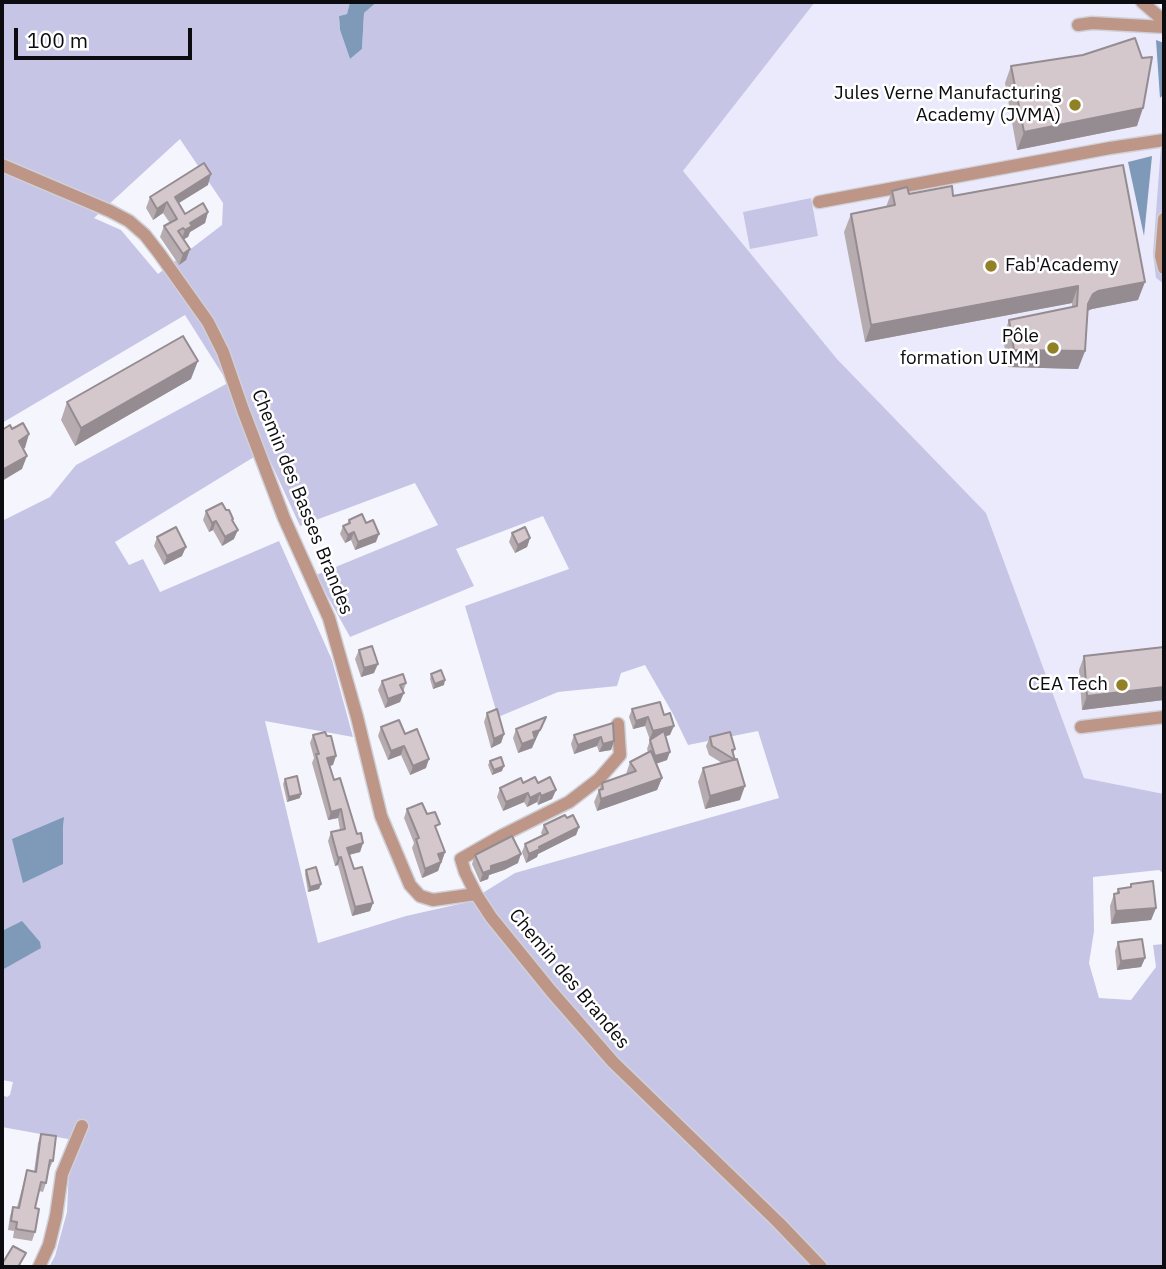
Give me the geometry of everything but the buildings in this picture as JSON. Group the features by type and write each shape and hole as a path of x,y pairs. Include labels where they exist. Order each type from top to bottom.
{"street":[{"path":"1142,2 1164,21"},
{"path":"1078,25 1092,23 1164,27"},
{"path":"819,202 1164,140"},
{"name":"Chemin des Basses Brandes","path":"2,165 129,221 145,235 208,322 223,352 284,518 329,618 381,816 410,885 420,896 433,900 476,894"},
{"path":"1164,219 1161,256 1164,268"},
{"path":"1081,727 1164,717"},
{"name":"Chemin des Brandes","path":"618,724 620,755 600,779 569,802 461,859 476,894 491,917 551,992 613,1062 821,1267"},
{"path":"40,1267 56,1216 62,1174 82,1126"}],"shaded area":[{"path":"2,2 350,2 347,14 339,16 340,30 350,59 362,49 364,13 377,2 815,2 683,171 837,359 986,513 1084,778 1164,794 1164,874 1159,870 1093,877 1094,931 1089,963 1099,998 1131,1000 1156,967 1153,945 1164,944 1164,1267 49,1267 55,1256 67,1212 69,1168 78,1142 2,1127 2,1095 10,1095 13,1082 2,1080 2,521 50,497 76,465 228,383 185,315 2,423","holes":["180,139 223,203 222,225 158,274 121,230 94,218","266,452 300,526 415,483 438,525 316,575 350,637 474,586 456,549 543,516 569,569 465,606 498,717 558,692 617,686 621,673 645,665 688,745 758,731 779,798 515,873 468,902 406,916 318,943 265,721 353,737 332,660 279,541 160,592 143,559 129,565 115,542"]},
{"path":"350,2 377,2 364,13 362,49 350,59 340,30 339,16 347,14"},
{"path":"815,2 1158,2 1164,18 1164,106 1156,278 1164,284 1164,794 1084,778 986,513 837,359 683,171"},
{"path":"1156,40 1164,43 1164,94 1160,98"},
{"path":"1164,106 1164,284 1156,278 1153,253"},
{"path":"1152,156 1144,236 1128,162"},
{"path":"811,198 818,236 750,249 743,212"},
{"path":"64,817 63,864 23,883 12,839"},
{"path":"22,921 40,942 41,948 2,970 2,931"}],"place":[{"name":"Jules Verne Manufacturing Academy (JVMA)","path":"1075,105"},
{"name":"Fab'Academy","path":"991,266"},
{"name":"Pôle formation UIMM","path":"1053,348"},
{"name":"CEA Tech","path":"1122,685"}]}
